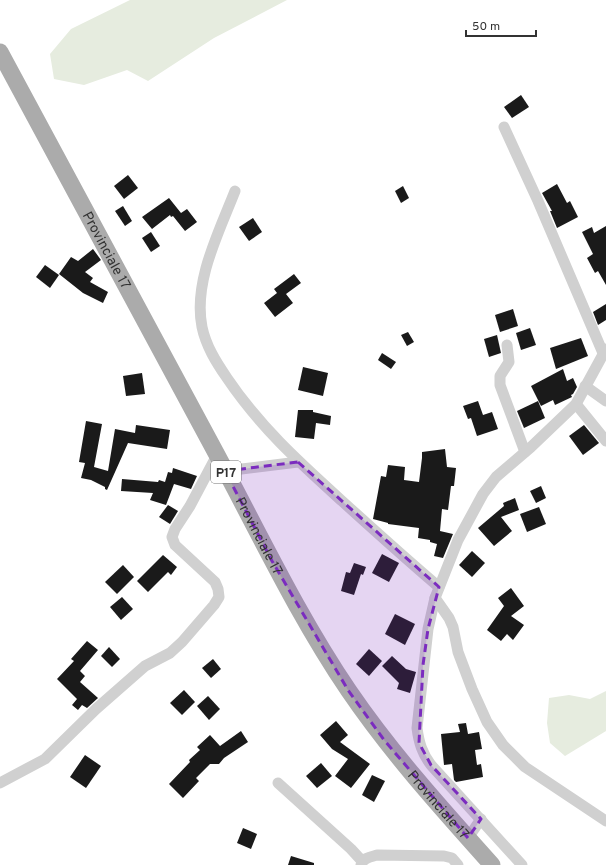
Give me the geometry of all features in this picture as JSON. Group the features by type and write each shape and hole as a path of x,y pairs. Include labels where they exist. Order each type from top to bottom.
{"main road":[{"name":"Provinciale 17","path":"0,52 217,455 300,613 348,690 384,740 428,794 492,865"}],"street":[{"path":"504,127 605,351 576,404 496,478 483,494 458,540 435,598 428,629 417,728 419,743 423,755 522,865"},
{"path":"235,191 214,244 202,288 202,326 210,351 237,393 265,428 298,462 439,587"},
{"path":"507,345 510,362 500,376 500,386 524,452"},
{"path":"586,386 606,401"},
{"path":"576,404 606,441"},
{"path":"0,783 45,759 96,709 145,666 170,653 182,642 214,606 219,597 215,582 174,544 172,537 175,529 190,506 217,455"},
{"path":"225,471 298,462"},
{"path":"435,598 449,618 453,627 458,652 472,689 487,722 503,745 525,767 606,821"},
{"path":"278,783 352,849 361,863 368,857 377,856 444,856 452,858 458,865"},
{"path":"468,838 481,819"}],"highlighted area":[{"path":"298,462 439,587 428,629 423,665 419,743 431,765 481,819 468,838 384,740 348,690 272,561 225,471"}],"shaded area":[{"path":"130,0 287,0 214,38 148,81 127,70 84,85 54,79 50,54 71,29"},
{"path":"606,691 606,731 565,756 550,743 547,723 549,698 569,695 590,699"}],"building":[{"path":"521,95 529,107 512,118 504,107"},
{"path":"128,175 138,188 124,199 114,186"},
{"path":"557,184 567,203 570,201 578,217 557,228 550,211 552,211 542,193"},
{"path":"403,186 409,198 401,203 395,191"},
{"path":"169,198 181,213 187,209 197,222 185,231 173,216 171,217 170,215 152,229 142,217"},
{"path":"123,206 132,221 125,226 115,211"},
{"path":"253,218 262,232 249,241 239,227"},
{"path":"606,226 606,285 598,271 595,273 587,258 593,254 582,232 592,227 594,233"},
{"path":"151,232 160,246 151,252 142,238"},
{"path":"93,249 101,260 85,272 93,278 90,282 108,292 103,303 83,293 59,274 71,257 78,261"},
{"path":"45,265 59,275 50,288 36,277"},
{"path":"294,274 301,283 286,294 293,303 275,317 264,303 277,293 274,289"},
{"path":"606,304 606,320 598,325 593,312"},
{"path":"513,309 518,326 500,332 495,315"},
{"path":"530,328 536,345 521,350 516,333"},
{"path":"408,332 414,342 407,346 401,335"},
{"path":"497,335 501,353 489,357 484,339"},
{"path":"581,338 588,356 556,369 550,348"},
{"path":"382,353 396,362 391,369 378,360"},
{"path":"303,367 328,373 323,396 298,390"},
{"path":"563,369 567,381 573,378 577,387 571,395 572,397 555,405 553,400 541,406 531,386"},
{"path":"142,373 145,394 126,396 123,376"},
{"path":"478,401 483,415 492,412 498,429 477,436 471,418 468,419 463,406"},
{"path":"538,401 545,418 524,428 517,411"},
{"path":"298,410 313,410 313,412 331,416 330,425 316,423 314,439 295,437"},
{"path":"86,421 102,424 94,467 108,471 115,429 135,433 136,425 170,430 167,449 128,443 107,490 105,487 91,480 81,478 85,463 79,462"},
{"path":"584,425 599,443 583,455 569,436"},
{"path":"445,449 447,467 456,468 454,486 451,486 448,510 442,509 440,531 453,534 443,558 434,556 437,544 430,542 430,540 418,538 419,528 388,524 373,519 381,476 386,477 388,465 405,467 404,480 419,482 422,452"},
{"path":"173,468 197,476 191,489 174,484 166,505 150,500 153,493 121,491 122,479 158,482 159,480 165,482 168,472 172,473"},
{"path":"541,486 546,498 536,503 530,491"},
{"path":"515,498 519,510 501,517 512,531 494,546 478,528 504,506 503,503"},
{"path":"168,505 178,511 170,524 159,517"},
{"path":"539,507 546,524 527,532 520,514"},
{"path":"472,551 485,563 472,577 459,565"},
{"path":"382,554 399,563 389,582 372,573"},
{"path":"163,555 177,567 171,575 168,572 148,592 137,581"},
{"path":"354,563 366,567 363,575 361,574 354,595 341,591 346,572 350,573"},
{"path":"123,565 134,577 117,594 105,582"},
{"path":"511,588 524,606 511,616 524,625 513,640 507,634 501,641 487,630 504,606 498,598"},
{"path":"122,597 133,609 121,620 110,607"},
{"path":"395,614 415,624 405,645 385,634"},
{"path":"87,641 98,650 80,671 85,676 80,682 98,698 87,708 82,705 78,710 72,705 77,699 57,679 74,661 71,659"},
{"path":"109,647 120,659 112,667 101,656"},
{"path":"369,649 382,661 369,676 356,664"},
{"path":"392,656 406,669 416,672 410,693 397,689 399,683 382,666"},
{"path":"213,659 221,669 211,678 202,668"},
{"path":"184,690 195,702 182,715 170,703"},
{"path":"208,696 220,709 209,720 197,706"},
{"path":"336,721 348,735 340,742 370,764 351,788 335,776 348,759 332,749 320,735"},
{"path":"466,723 468,734 479,732 482,749 475,750 477,765 481,764 483,777 456,782 454,780 452,764 444,765 441,734 460,732 458,724"},
{"path":"241,731 248,742 224,758 219,764 210,764 196,778 199,781 183,798 169,784 190,762 189,760 200,750 197,747 210,735 220,746"},
{"path":"85,755 101,766 86,788 70,777"},
{"path":"321,763 332,776 317,788 306,776"},
{"path":"372,775 385,781 374,802 362,795"},
{"path":"243,828 257,834 251,849 237,843"},
{"path":"291,856 314,863 314,865 288,865"}]}
